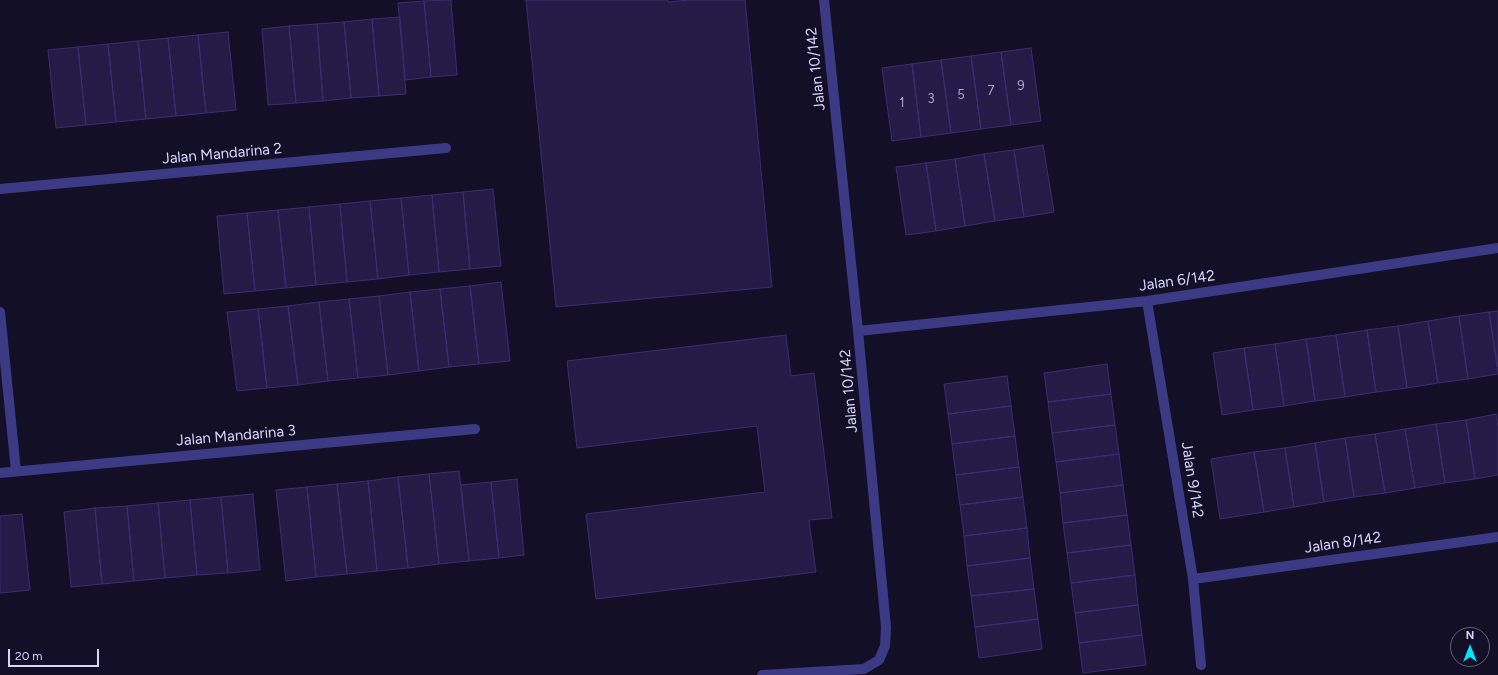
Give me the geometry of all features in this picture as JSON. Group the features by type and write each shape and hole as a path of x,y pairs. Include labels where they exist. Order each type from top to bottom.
{"street":[{"name":"Jalan 10/142","path":"762,675 864,669 879,660 885,646 886,627 858,331 824,0"},
{"name":"Jalan Mandarina 2","path":"0,189 446,148"},
{"name":"Jalan 6/142","path":"858,331 1146,301 1498,248"},
{"name":"Jalan 9/142","path":"1146,301 1193,579 1201,665"},
{"path":"0,312 16,471"},
{"name":"Jalan Mandarina 3","path":"0,473 475,429"},
{"name":"Jalan 8/142","path":"1193,579 1498,537"}],"building":[{"path":"451,0 457,75 431,77 424,1"},
{"path":"526,0 668,0 668,2 689,0 745,0 772,287 556,307"},
{"path":"424,1 431,77 405,80 398,3"},
{"path":"400,17 406,94 379,96 372,19"},
{"path":"372,19 379,96 351,98 344,22"},
{"path":"344,22 351,98 323,101 317,24"},
{"path":"317,24 323,101 296,103 289,26"},
{"path":"289,26 296,103 268,105 262,29"},
{"path":"228,32 236,110 206,113 198,35"},
{"path":"198,35 206,113 176,116 168,38"},
{"path":"168,38 176,116 146,119 138,41"},
{"path":"138,41 146,119 116,122 108,44"},
{"path":"108,44 116,122 86,125 78,47"},
{"path":"78,47 86,125 56,128 48,50"},
{"path":"1031,48 1041,121 1011,125 1001,52"},
{"path":"1001,52 1011,125 981,129 971,56"},
{"path":"971,56 981,129 951,133 941,60"},
{"path":"941,60 951,133 921,137 912,64"},
{"path":"912,64 921,137 892,141 882,68"},
{"path":"1043,145 1054,212 1024,217 1014,150"},
{"path":"1014,150 1024,217 995,221 984,154"},
{"path":"984,154 995,221 965,226 955,159"},
{"path":"955,159 965,226 936,231 926,163"},
{"path":"926,163 936,231 906,235 896,167"},
{"path":"493,189 501,266 470,269 463,192"},
{"path":"463,192 470,269 439,272 432,195"},
{"path":"432,195 439,272 409,275 401,198"},
{"path":"401,198 409,275 378,279 370,201"},
{"path":"370,201 378,279 347,282 340,204"},
{"path":"340,204 347,282 316,285 309,207"},
{"path":"309,207 316,285 286,288 278,210"},
{"path":"278,210 286,288 255,291 247,213"},
{"path":"247,213 255,291 224,294 217,216"},
{"path":"501,282 510,361 479,364 470,286"},
{"path":"470,286 479,364 449,367 440,289"},
{"path":"440,289 449,367 419,371 410,292"},
{"path":"410,292 419,371 388,375 379,296"},
{"path":"379,296 388,375 358,378 349,299"},
{"path":"349,299 358,378 328,381 319,302"},
{"path":"319,302 328,381 298,385 288,306"},
{"path":"288,306 298,385 267,388 258,309"},
{"path":"258,309 267,388 237,391 227,312"},
{"path":"1498,311 1498,367 1489,312"},
{"path":"1489,312 1498,374 1468,379 1459,316"},
{"path":"1459,316 1468,379 1438,383 1428,321"},
{"path":"1428,321 1438,383 1407,388 1398,326"},
{"path":"1398,326 1407,388 1376,392 1367,330"},
{"path":"1367,330 1376,392 1345,397 1336,335"},
{"path":"786,335 791,376 814,373 832,518 809,520 816,572 596,599 586,514 765,492 757,426 577,448 567,361"},
{"path":"1336,335 1345,397 1315,401 1306,339"},
{"path":"1306,339 1315,401 1284,406 1275,344"},
{"path":"1275,344 1284,406 1253,410 1244,348"},
{"path":"1244,348 1253,410 1222,415 1213,353"},
{"path":"1107,364 1111,394 1048,402 1044,373"},
{"path":"1007,376 1011,406 948,414 944,384"},
{"path":"1111,394 1115,425 1052,433 1048,402"},
{"path":"1011,406 1015,436 952,444 948,414"},
{"path":"1496,414 1498,427 1498,475 1475,479 1466,420"},
{"path":"1466,420 1475,479 1445,483 1436,424"},
{"path":"1436,424 1445,483 1415,488 1405,429"},
{"path":"1115,425 1119,454 1056,462 1052,433"},
{"path":"1405,429 1415,488 1385,493 1375,434"},
{"path":"1375,434 1385,493 1354,497 1345,438"},
{"path":"1015,436 1019,467 956,475 952,444"},
{"path":"1345,438 1354,497 1324,502 1315,443"},
{"path":"1315,443 1324,502 1294,507 1285,448"},
{"path":"1285,448 1294,507 1264,512 1254,452"},
{"path":"1254,452 1264,512 1220,519 1211,459"},
{"path":"1119,454 1123,485 1060,493 1056,462"},
{"path":"1019,467 1023,497 960,505 956,475"},
{"path":"459,471 469,561 439,564 429,474"},
{"path":"429,474 439,564 408,568 398,477"},
{"path":"398,477 408,568 377,571 368,481"},
{"path":"517,479 524,555 499,558 491,482"},
{"path":"368,481 377,571 347,574 337,484"},
{"path":"491,482 499,558 469,561 461,485"},
{"path":"337,484 347,574 316,577 307,487"},
{"path":"1123,485 1127,515 1063,523 1060,493"},
{"path":"307,487 316,577 286,581 276,490"},
{"path":"253,494 260,570 228,573 221,497"},
{"path":"221,497 228,573 197,575 190,500"},
{"path":"1023,497 1027,528 964,536 960,505"},
{"path":"190,500 197,575 165,578 158,503"},
{"path":"158,503 165,578 134,581 127,506"},
{"path":"127,506 134,581 102,584 95,508"},
{"path":"95,508 102,584 71,587 64,512"},
{"path":"22,514 30,590 0,593 0,516"},
{"path":"1127,515 1131,545 1067,553 1063,523"},
{"path":"1027,528 1030,558 967,566 964,536"},
{"path":"1131,545 1135,575 1071,583 1067,553"},
{"path":"1030,558 1034,589 971,596 967,566"},
{"path":"1135,575 1138,605 1075,613 1071,583"},
{"path":"1034,589 1038,619 975,627 971,596"},
{"path":"1138,605 1142,635 1079,643 1075,613"},
{"path":"1038,619 1042,649 979,658 975,627"},
{"path":"1142,635 1146,665 1083,673 1079,643"}]}
